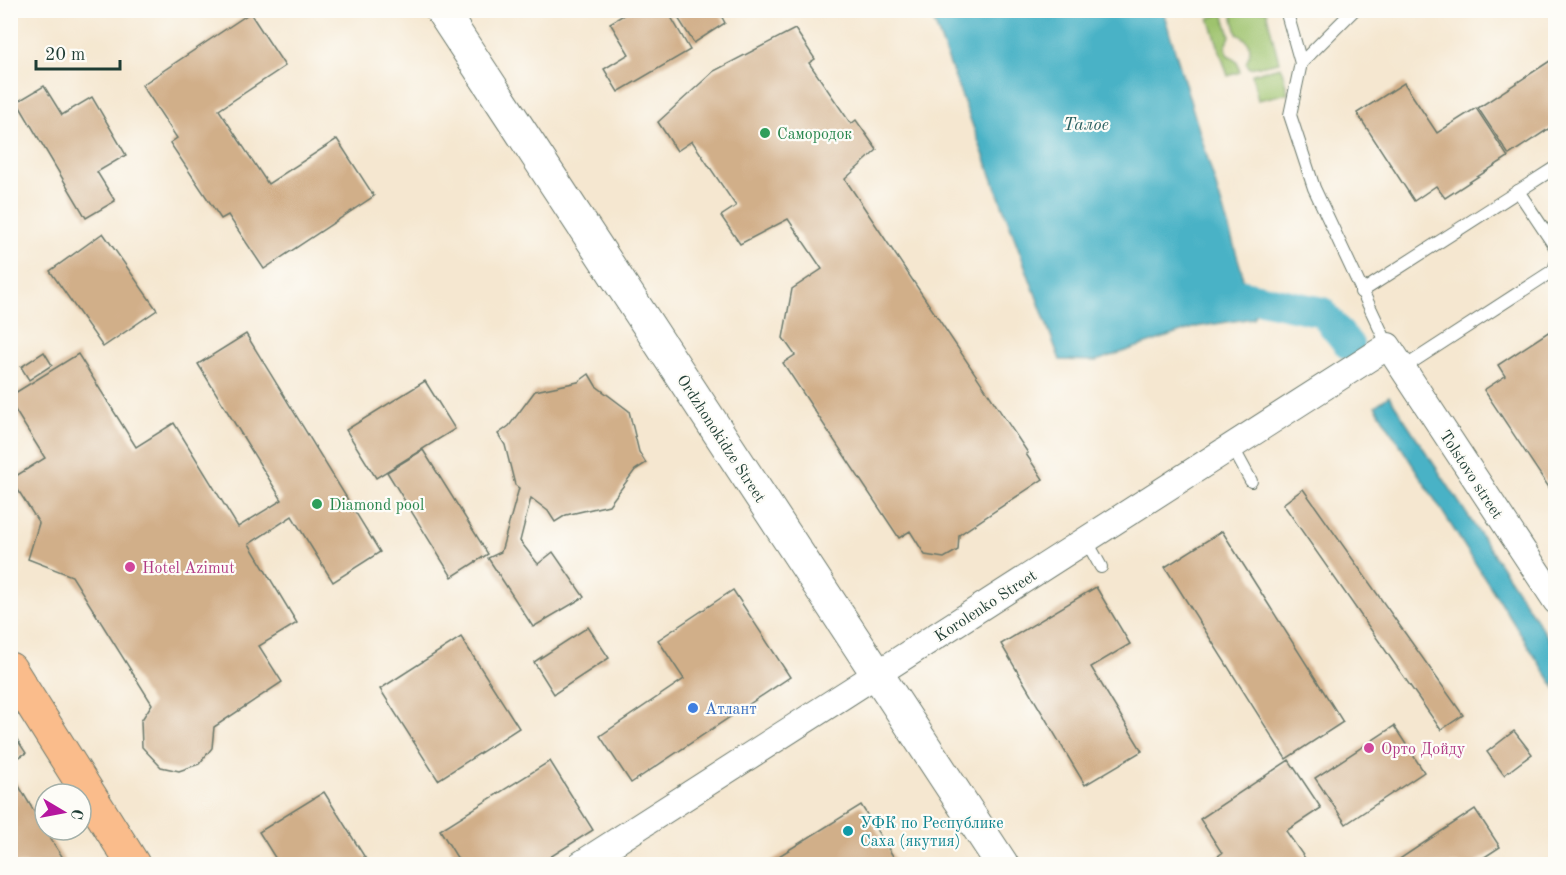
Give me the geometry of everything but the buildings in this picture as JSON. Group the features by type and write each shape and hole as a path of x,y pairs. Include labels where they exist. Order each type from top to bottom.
{"main road":[{"path":"10,669 133,864"}],"street":[{"name":"Ordzhonokidze Street","path":"441,10 1002,864"},
{"name":"Korolenko Street","path":"581,864 1388,346"},
{"name":"Tolstovo street","path":"1388,346 1556,601"}],"lane":[{"path":"1286,10 1301,63 1290,115 1314,188 1388,346"},
{"path":"1301,63 1354,10"},
{"path":"1361,292 1556,167"},
{"path":"1518,191 1556,248"},
{"path":"1402,368 1554,270 1556,264"},
{"path":"1232,447 1251,481"},
{"path":"1086,540 1101,567"}],"green space":[{"path":"1244,10 1266,11 1279,62 1250,68 1246,63 1250,53 1248,42 1237,34 1232,14"},
{"path":"1223,13 1230,36 1226,46 1227,54 1237,62 1240,72 1228,76 1209,18"},
{"path":"1281,67 1288,93 1258,100 1252,74"}],"water":[{"name":"Талое","path":"930,11 1163,11 1242,272 1243,284 1266,293 1253,318 1196,327 1096,361 1060,360"},
{"path":"1389,396 1555,648 1555,688 1375,406"}],"waterway":[{"path":"1224,291 1322,312 1349,345"}],"place":[{"name":"Самородок","path":"765,133"},
{"name":"Diamond pool","path":"317,504"},
{"name":"Hotel Azimut","path":"130,567"},
{"name":"Атлант","path":"693,708"},
{"name":"Орто Дойду","path":"1369,748"},
{"name":"УФК по Республике Саха (якутия)","path":"848,831"}]}
